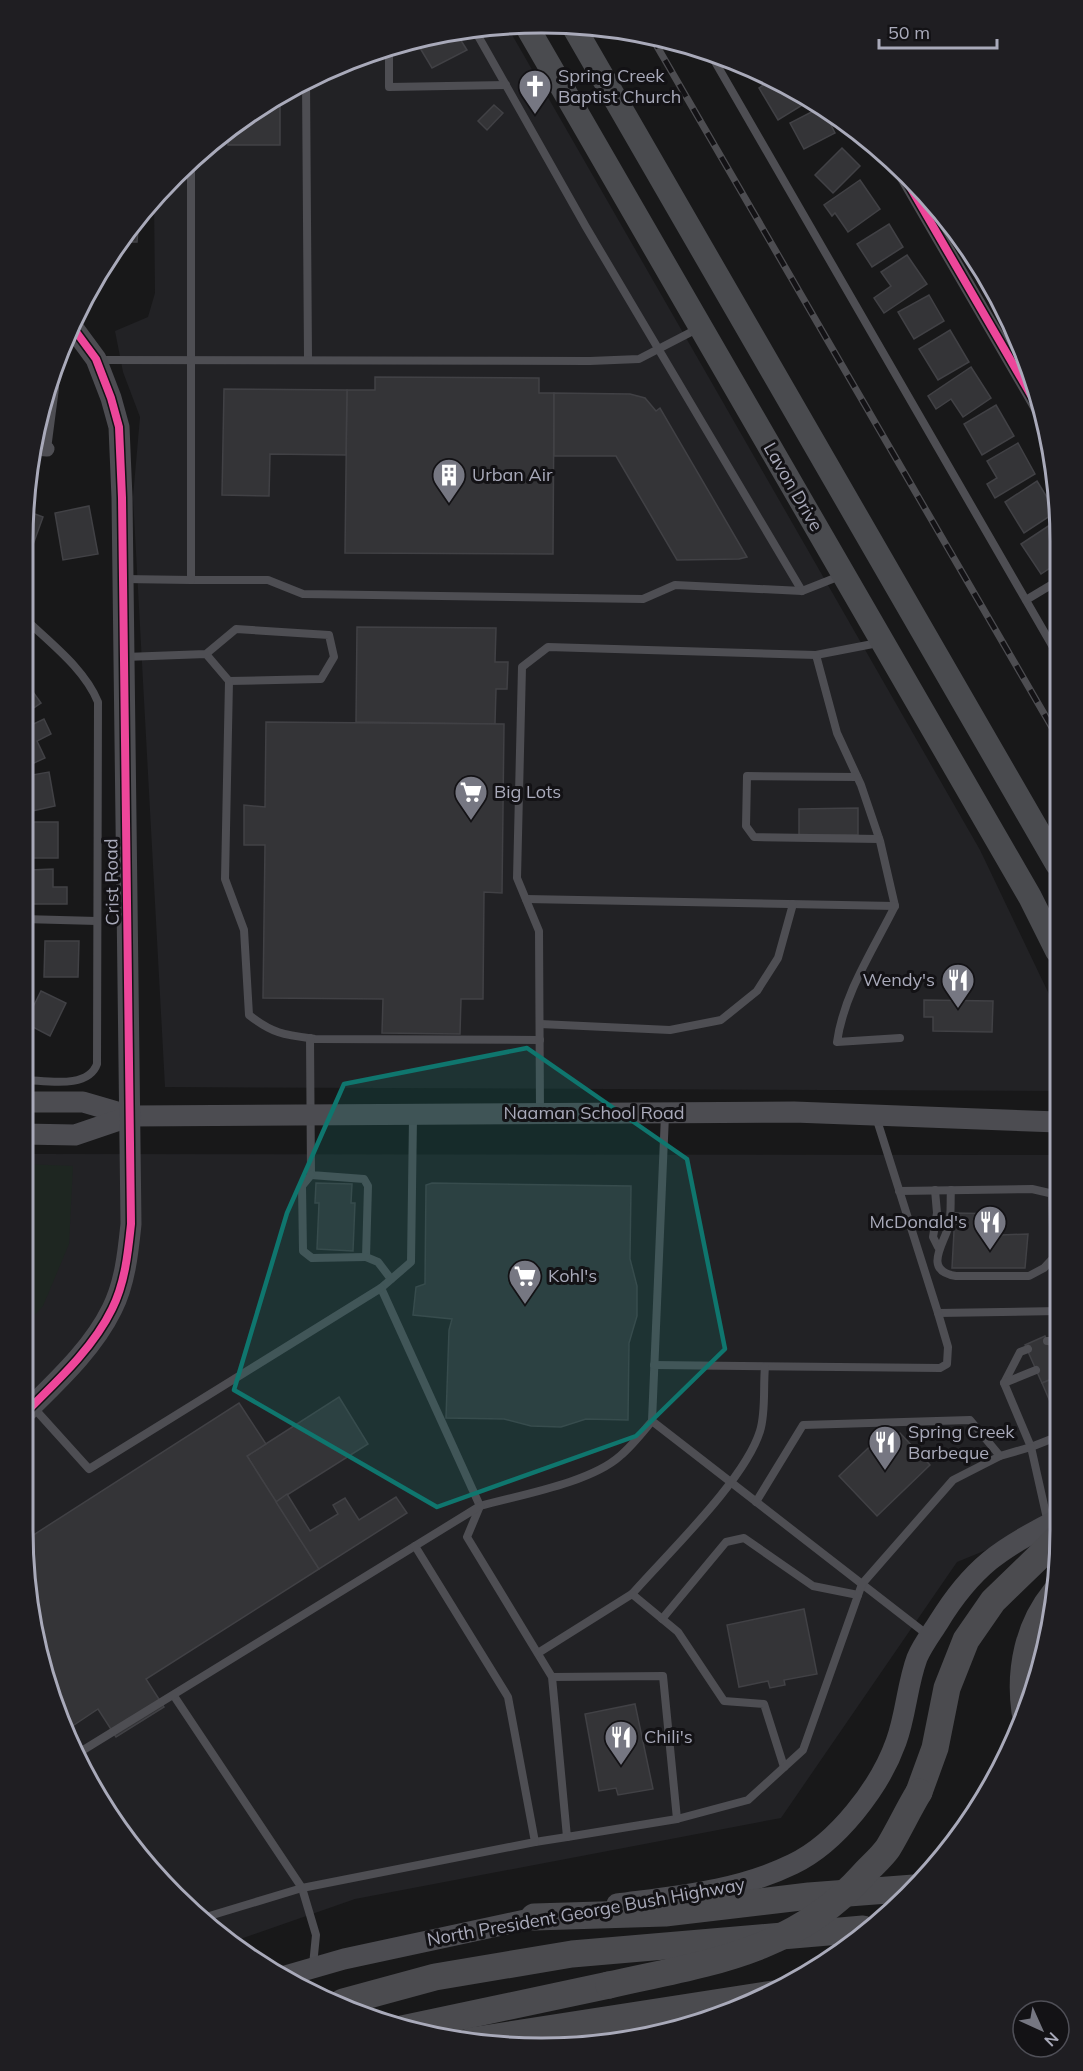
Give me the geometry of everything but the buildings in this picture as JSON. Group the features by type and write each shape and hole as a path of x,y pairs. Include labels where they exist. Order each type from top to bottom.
{"highway":[{"path":"425,2024 693,1966 768,1945 805,1926 842,1899 886,1850 919,1792 935,1748 947,1688 966,1640 993,1601 1050,1534"},
{"path":"1025,1687 1025,1656 1040,1611 1044,1606"},
{"path":"534,1917 665,1913 809,1896 901,1889"},
{"path":"350,2000 435,1977 572,1954 855,1930"},
{"path":"501,2036 733,2000"}],"main road":[{"name":"Lavon Drive","path":"531,33 1030,897 1050,936"},
{"path":"578,34 1050,852"},
{"path":"701,327 735,307"},
{"name":"Crist Road","path":"33,1404 93,1340 112,1309 126,1266 131,1224 119,427 96,360 78,334"},
{"path":"882,642 918,621"},
{"name":"Naaman School Road","path":"33,1102 83,1102 131,1116 665,1113 876,1115 1050,1122"},
{"name":"Naaman School Road","path":"33,1134 75,1135 131,1116"},
{"name":"North President George Bush Highway","path":"294,1974 344,1959 534,1917 701,1892 757,1880 796,1863 858,1810 881,1776 897,1740 918,1656 956,1593 987,1561 1016,1540 1050,1529"}],"street":[{"path":"917,199 1025,385"}],"lane":[{"path":"479,37 586,227 662,350 802,591"},
{"path":"389,57 389,87 506,85"},
{"path":"717,65 1050,642"},
{"path":"306,91 308,358"},
{"path":"191,173 193,362 191,580"},
{"path":"96,360 193,362 308,358 590,362 639,359 662,350 701,327"},
{"path":"122,579 268,580 303,594 643,599 675,585 802,591 844,574"},
{"path":"1026,600 1050,586"},
{"path":"33,626 92,686 98,702 95,1070 81,1080 33,1080"},
{"path":"123,657 206,654 236,629 329,635 334,657 321,679 229,681"},
{"path":"540,1113 539,931 517,878 522,667 548,647 816,655 882,642"},
{"path":"206,654 229,681 225,879 244,930 249,1015 268,1030 287,1036 310,1038 540,1040"},
{"path":"816,655 837,734 857,777 879,839 895,906 850,993 840,1018 837,1042 900,1038"},
{"path":"857,777 747,776 746,826 754,837 879,839"},
{"path":"526,899 895,906"},
{"path":"540,1024 670,1030 721,1020 757,991 778,958 793,904"},
{"path":"33,919 97,921"},
{"path":"310,1038 311,1175 302,1186 303,1251 312,1258 366,1257 378,1262 391,1279"},
{"path":"83,1750 480,1506 582,1477 621,1456 652,1421 665,1113"},
{"path":"33,1416 89,1469 381,1288 411,1262 413,1114"},
{"path":"654,1365 940,1368 947,1364 948,1347 876,1115"},
{"path":"311,1175 364,1179 368,1186 366,1257"},
{"path":"899,1191 1032,1189 1050,1193"},
{"path":"935,1190 937,1213 933,1237 938,1247"},
{"path":"951,1190 948,1227 938,1247 937,1260 945,1273 956,1276 1029,1276 1050,1262"},
{"path":"381,1288 480,1506 467,1537 552,1677 567,1837"},
{"path":"938,1313 1050,1311"},
{"path":"1028,1349 1020,1352 1004,1383 1031,1448 1050,1508"},
{"path":"538,1653 632,1594 730,1482 751,1452 761,1429 765,1367"},
{"path":"1004,1383 1036,1370"},
{"path":"756,1502 803,1425 970,1420 1000,1456"},
{"path":"652,1421 930,1637"},
{"path":"211,1916 302,1888 535,1842 677,1819 748,1800 803,1750 862,1584 953,1480 1000,1456 1031,1448 1050,1440"},
{"path":"662,1619 726,1542 744,1538 813,1586 858,1595"},
{"path":"415,1546 508,1697 535,1842"},
{"path":"632,1594 678,1632 724,1701 764,1704 784,1767"},
{"path":"552,1677 663,1676 677,1819"},
{"path":"174,1696 302,1888 316,1935 313,1968"}],"highlighted area":[{"path":"527,1048 687,1159 725,1349 636,1436 437,1507 234,1390 287,1213 344,1084"}],"shaded area":[{"path":"512,34 980,850 1050,996 1050,1091 165,1087 133,497 140,417 123,372 115,331 148,317 155,293 154,212 206,159 232,138 287,101 317,85 378,60 442,43"},
{"path":"33,1154 1050,1155 1050,1524 957,1562 781,1818 355,1899 241,1939 206,1912 182,1889 138,1839 101,1784 72,1724 50,1661 37,1596 34,1563"},
{"path":"33,1164 73,1166 69,1244 43,1306 33,1316"}],"railway":[{"path":"657,47 1050,724"}],"cycle path":[{"path":"917,199 1025,385"},
{"path":"33,1405 72,1365 104,1324 123,1278 131,1224 122,498 119,427 96,359 78,334"}],"place":[{"name":"Spring Creek Baptist Church","path":"535,115"},
{"name":"Urban Air","path":"449,504"},
{"name":"Big Lots","path":"471,821"},
{"name":"Wendy's","path":"958,1009"},
{"name":"McDonald's","path":"990,1251"},
{"name":"Kohl's","path":"525,1305"},
{"name":"Spring Creek Barbeque","path":"885,1471"},
{"name":"Chili's","path":"621,1766"}]}
